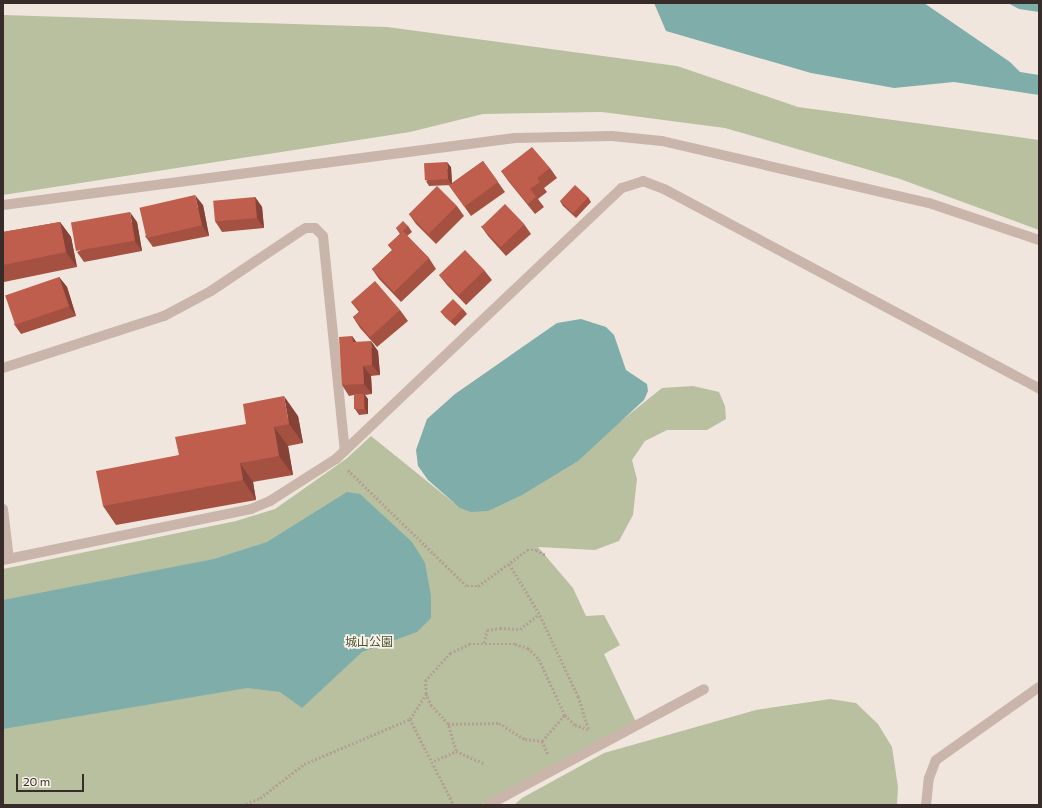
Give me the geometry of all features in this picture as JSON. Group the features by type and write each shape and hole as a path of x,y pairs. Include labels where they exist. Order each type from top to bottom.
{"street":[{"path":"3,205 515,138 612,136 662,141 930,203 1039,240"},
{"path":"3,509 6,560 251,509 270,501 345,451 622,188 643,181 664,189 1039,388"},
{"path":"3,368 164,316 211,291 299,232 306,228 315,228 323,236 345,451"},
{"path":"926,805 929,778 936,760 1039,687"},
{"path":"488,805 704,688"}],"path":[{"path":"336,458 467,586 478,586 527,550 536,550 546,555"},
{"path":"456,751 448,724 431,706 426,694 425,681 429,674 459,646 484,643 515,644 534,653 565,715 575,725 588,730 578,697 539,614 509,564"},
{"path":"484,643 487,630 500,628 520,629 539,614"},
{"path":"242,805 260,798 304,764 410,719 426,694"},
{"path":"448,724 499,723 525,739 542,741 565,715"},
{"path":"410,719 434,761 454,805"},
{"path":"434,761 456,751 485,764"}],"green space":[{"path":"3,15 387,27 677,66 798,107 1039,140 1039,230 900,179 725,128 602,112 483,114 410,132 3,195"},
{"name":"城山公園","path":"693,386 719,392 725,406 726,419 707,430 667,430 645,441 632,460 637,479 633,515 619,541 595,550 538,547 573,588 586,616 604,615 620,645 604,654 636,722 480,805 3,805 3,569 236,521 275,509 346,459 371,436 454,503 621,421 662,388"},
{"path":"830,699 856,703 878,724 892,747 898,787 897,805 514,805 522,798 604,753 756,710"}],"water":[{"path":"654,3 924,3 1010,62 1020,72 1039,75 1039,95 954,82 894,88 811,73 666,31"},
{"path":"1008,3 1039,3 1039,12 1019,9"},
{"path":"581,319 606,327 614,335 626,370 647,384 648,391 644,400 578,461 522,495 488,511 471,512 460,508 428,480 418,466 416,450 427,419 455,394 557,323"},
{"path":"347,492 360,494 412,542 425,563 431,596 431,618 417,632 362,652 302,708 280,692 247,688 3,729 3,600 214,559 267,542"}],"building":[{"path":"532,147 550,168 537,178 540,182 530,189 536,197 528,204 501,171"},
{"path":"483,161 498,182 464,207 449,186"},
{"path":"447,162 448,179 425,180 424,163"},
{"path":"575,185 588,197 573,213 560,201"},
{"path":"437,186 457,206 429,234 409,214"},
{"path":"195,195 202,225 146,238 139,208"},
{"path":"255,197 257,218 215,222 213,201"},
{"path":"505,204 524,224 501,247 481,227"},
{"path":"130,212 135,241 76,251 71,222"},
{"path":"403,221 408,226 401,233 396,228"},
{"path":"60,222 66,252 3,265 3,232"},
{"path":"403,231 429,258 394,292 372,269 393,250 388,245"},
{"path":"465,250 484,270 459,295 439,275"},
{"path":"59,277 69,306 15,325 5,296"},
{"path":"375,281 400,310 370,337 353,317 360,311 351,302"},
{"path":"453,299 463,309 450,322 440,312"},
{"path":"352,336 353,342 371,341 372,365 363,366 364,384 342,385 339,337"},
{"path":"354,394 364,394 364,409 354,409"},
{"path":"284,396 289,424 274,427 279,456 240,463 243,480 103,506 96,471 179,455 175,437 246,424 243,404"}]}
